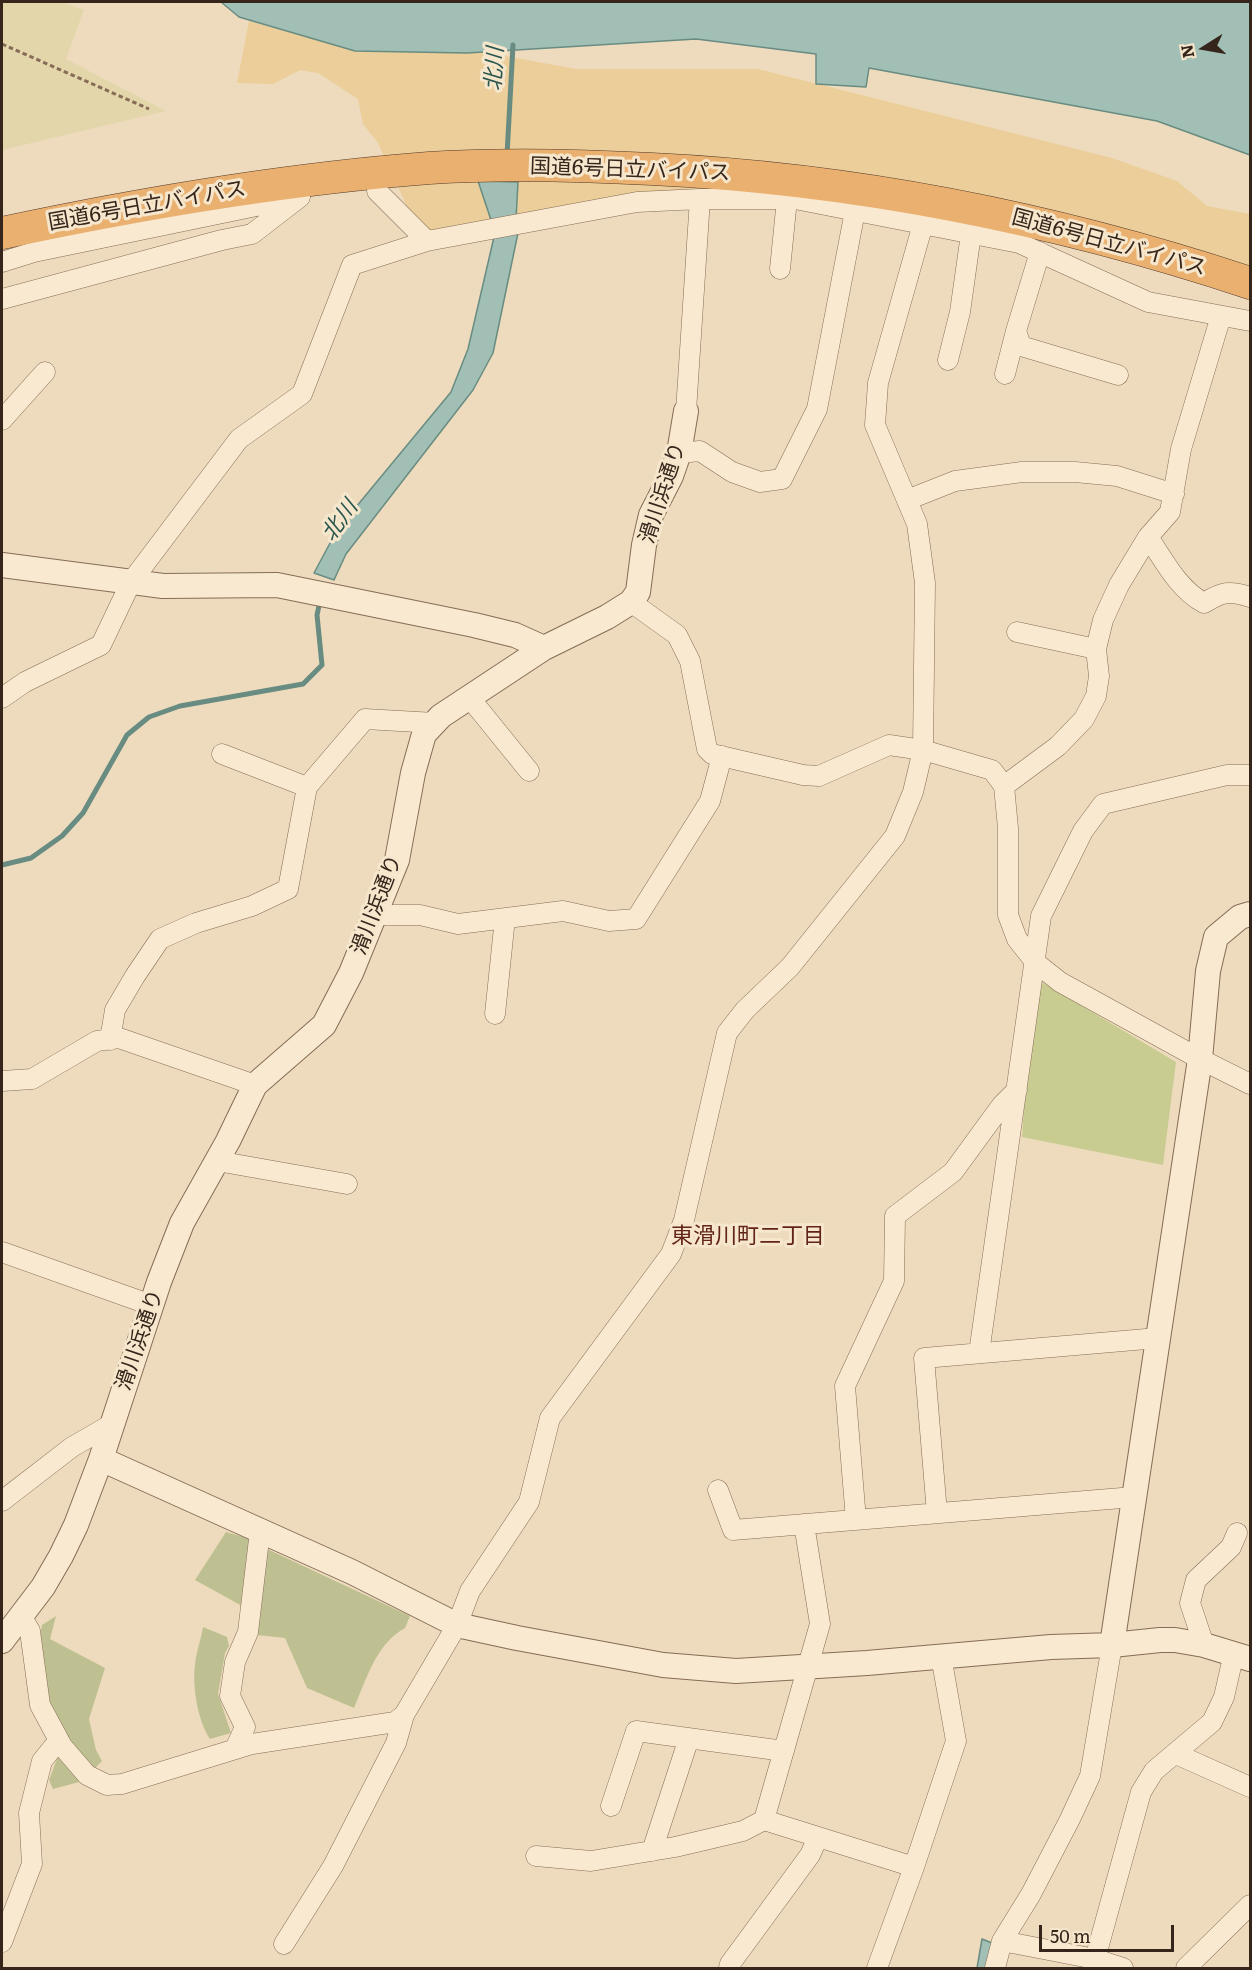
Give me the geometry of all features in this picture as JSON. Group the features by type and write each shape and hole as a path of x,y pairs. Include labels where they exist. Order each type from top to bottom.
{"highway":[{"name":"国道6号日立バイパス","path":"2,233 202,194 432,168 552,166 670,169 736,173 925,198 1086,233 1251,282"}],"street":[{"path":"377,191 427,241"},
{"path":"2,262 34,252 300,197 252,234 2,299"},
{"name":"滑川浜通り","path":"2,1641 43,1587 76,1524 101,1459 182,1223 217,1161 255,1085 324,1025 351,973 397,860 413,773 424,734 469,697 544,648 607,617 631,602 638,592 644,545 651,515 671,476 679,453 686,411 700,199"},
{"path":"780,269 787,199"},
{"path":"2,698 25,682 101,645 131,582 239,439 302,394 352,265 427,241 637,202 787,199 1019,243 1148,302 1251,321"},
{"path":"679,453 700,451 732,472 760,482 782,479 817,409 855,211"},
{"path":"284,1944 333,1866 396,1743 404,1715 457,1625 470,1591 528,1502 550,1418 671,1254 684,1220 727,1033 745,1010 790,967 895,836 913,792 923,750 925,584 917,524 875,425 878,382 923,224"},
{"path":"948,360 960,312 971,234"},
{"path":"1005,374 1040,252"},
{"path":"1004,786 1058,746 1084,718 1096,696 1099,676 1096,649 1102,620 1119,585 1148,537 1170,512 1181,449 1221,316"},
{"path":"1016,331 1021,346 1118,375"},
{"path":"2,420 45,372"},
{"path":"907,500 955,481 1022,472 1075,472 1117,476 1174,494"},
{"path":"1148,537 1184,589 1203,603 1220,594 1230,592 1251,597"},
{"path":"2,565 163,586 277,585 515,635 544,648"},
{"path":"631,602 676,636 690,661 707,749 712,754 803,775 819,776 890,745 923,750 992,770 1004,786 1008,828 1008,915 1017,939 1036,963 1060,982 1200,1059 1251,1084"},
{"path":"1017,632 1096,649"},
{"path":"469,697 529,771"},
{"path":"110,1040 115,1010 135,975 160,939 196,923 252,906 288,889 307,787 365,718 435,723"},
{"path":"222,754 307,787"},
{"path":"375,915 420,915 458,924 563,911 609,921 636,920 710,801 722,756"},
{"path":"979,1353 1041,916 1083,831 1102,804 1227,775 1251,776"},
{"path":"995,1968 1002,1941 1031,1894 1090,1776 1112,1645 1200,1059 1208,970 1216,937 1240,917 1251,914"},
{"path":"495,1014 505,918"},
{"path":"4,1081 32,1079 97,1041 119,1038 255,1085"},
{"path":"855,1520 845,1386 894,1281 895,1216 953,1172 1002,1105 1017,1090"},
{"path":"217,1161 347,1184"},
{"path":"2,1252 152,1305"},
{"path":"937,1513 924,1358 1158,1338"},
{"path":"2,1501 72,1447 112,1424"},
{"path":"101,1459 352,1572 457,1625 663,1665 736,1671 1160,1640 1176,1640 1242,1656 1212,1722 1154,1771 1141,1792 1095,1959"},
{"path":"718,1490 733,1530 1134,1497"},
{"path":"764,1820 820,1624 804,1524"},
{"path":"235,1749 245,1726 230,1696 235,1662 248,1632 260,1531"},
{"path":"1204,1646 1190,1603 1196,1580 1231,1547 1237,1533"},
{"path":"21,1616 30,1630 40,1705 59,1740 87,1775 107,1785 122,1784 252,1744 395,1722 404,1715"},
{"path":"877,1968 956,1741 941,1656"},
{"path":"611,1806 636,1731 784,1751"},
{"path":"652,1851 689,1738"},
{"path":"2,1942 32,1864 29,1813 42,1761 59,1740"},
{"path":"1176,1754 1251,1787"},
{"path":"536,1856 591,1861 652,1851 743,1831 764,1820 914,1867"},
{"path":"729,1968 810,1855 818,1837"},
{"path":"1186,1968 1251,1905"},
{"path":"1002,1941 1095,1959 1123,1968"}],"path":[{"path":"2,44 149,109"}],"shaded area":[{"path":"2,2 62,2 84,10 66,59 166,111 2,150"}],"green space":[{"path":"1033,977 1176,1062 1163,1165 1022,1137"},
{"path":"226,1532 254,1540 242,1606 195,1580"},
{"path":"265,1548 410,1616 405,1628 395,1635 380,1652 354,1708 307,1688 285,1638 257,1635"},
{"path":"56,1616 50,1639 105,1668 89,1719 96,1750 102,1761 83,1781 53,1789 49,1780 60,1751 46,1699 40,1636 42,1625"},
{"path":"203,1627 227,1637 229,1646 225,1653 218,1694 231,1733 210,1739 199,1713 194,1683"}],"sand":[{"path":"249,21 314,39 390,52 483,52 576,69 758,69 1112,158 1177,181 1207,206 1250,214 1250,283 1015,223 713,199 419,233 378,143 363,124 358,99 318,73 300,70 273,84 237,83"}],"water":[{"path":"221,2 1250,2 1250,155 1157,121 869,68 866,87 816,84 816,54 696,39 467,53 355,51 239,17"},
{"path":"478,181 518,182 516,219 492,223"},
{"path":"518,233 493,353 473,390 346,554 334,580 314,573 337,530 451,392 468,349 494,237"},
{"path":"982,1939 992,1943 988,1968 977,1968"}],"waterway":[{"name":"北川","path":"507,155 513,45"},
{"name":"北川","path":"2,865 31,858 62,836 83,813 127,735 149,717 180,706 303,684 322,665 317,615 320,601"}],"district":[{"name":"東滑川町二丁目","path":"748,1237"}]}
